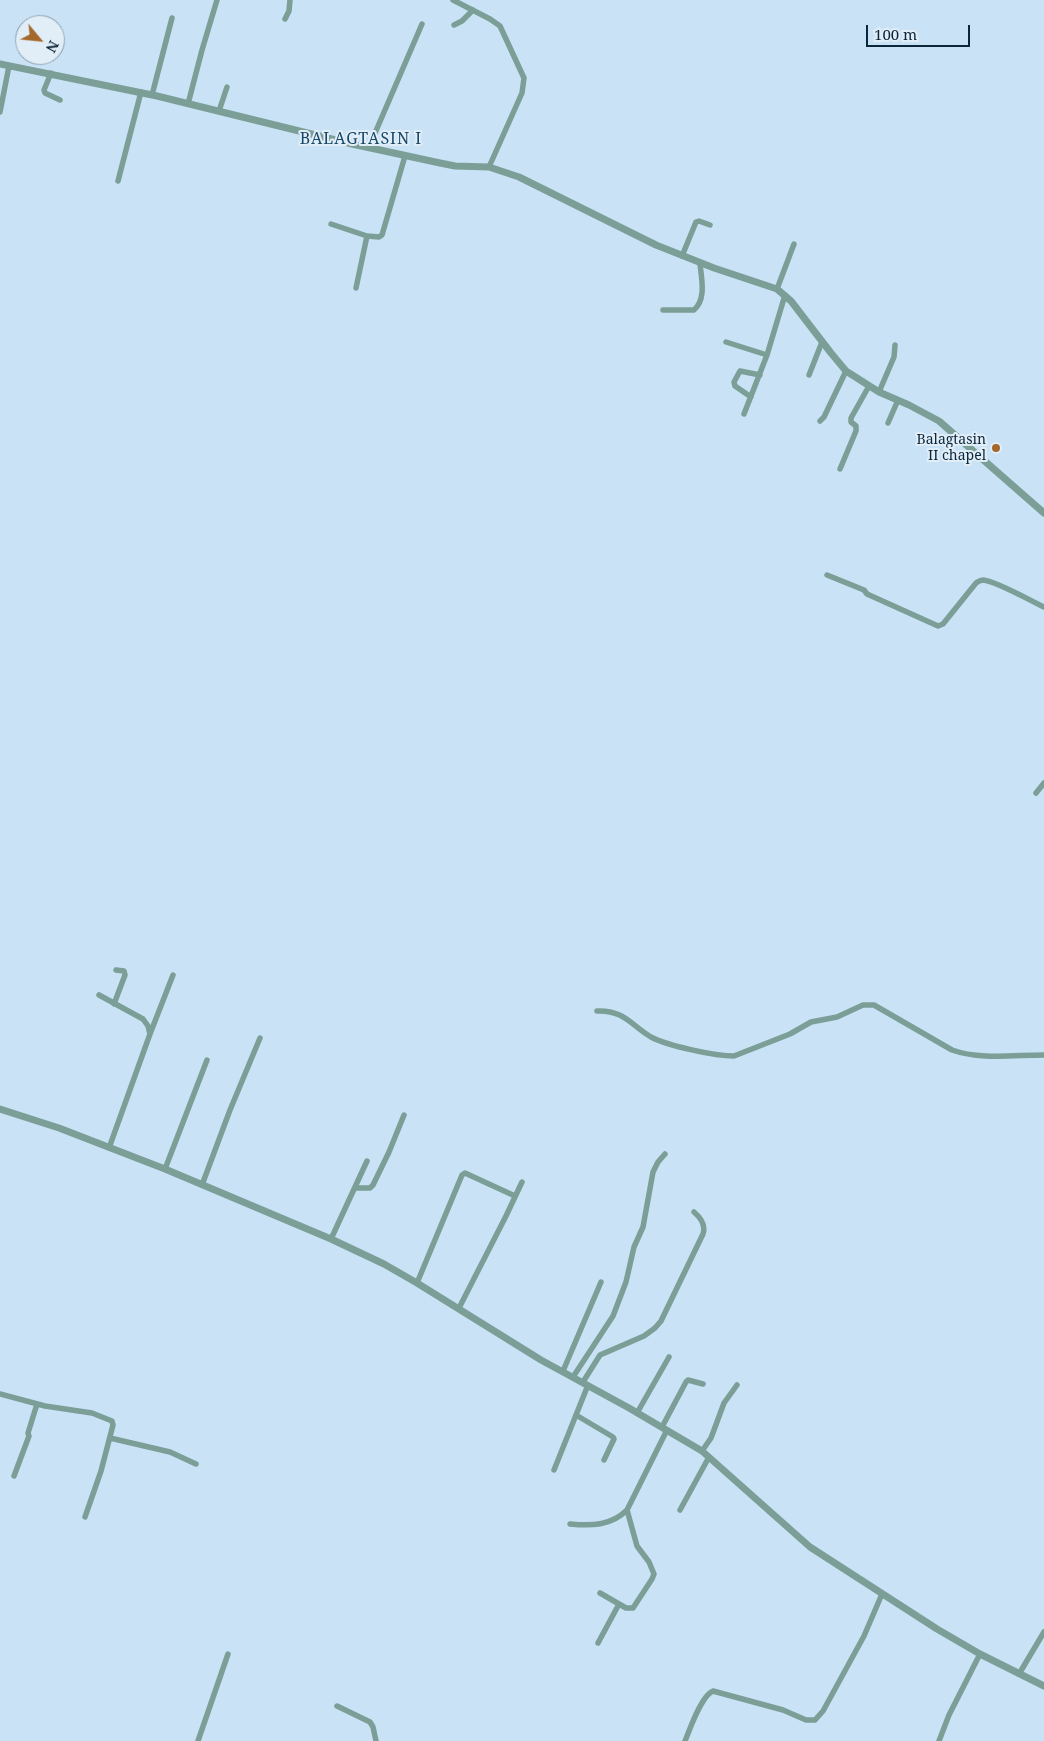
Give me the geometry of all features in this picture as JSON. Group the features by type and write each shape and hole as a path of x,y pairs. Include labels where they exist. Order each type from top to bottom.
{"street":[{"path":"188,104 202,50 218,0"},
{"path":"285,19 289,11 290,0"},
{"path":"453,0 500,26 524,78 522,93 489,167"},
{"path":"454,25 462,22 473,10"},
{"path":"152,95 172,18"},
{"path":"369,147 422,24"},
{"path":"0,64 141,92 405,156 455,166 489,167 519,177 609,223 682,256 777,289 792,301 846,371 879,392 928,415 947,428 1044,514"},
{"path":"0,112 9,66"},
{"path":"51,73 44,90 45,93 60,100"},
{"path":"219,111 227,87"},
{"path":"118,181 141,92"},
{"path":"331,224 367,236 379,237 382,235 405,156"},
{"path":"682,256 696,222 710,225"},
{"path":"356,288 367,236"},
{"path":"777,289 794,244"},
{"path":"663,310 694,310 697,308 702,295 700,263"},
{"path":"744,414 767,355 785,295"},
{"path":"726,342 767,355"},
{"path":"809,375 822,342"},
{"path":"879,392 894,357 895,345"},
{"path":"751,397 735,386 734,382 740,371 760,375"},
{"path":"820,421 824,417 846,371"},
{"path":"840,469 856,431 856,426 851,422 851,418 869,386"},
{"path":"888,423 898,400"},
{"path":"827,575 864,590 868,594 938,626 943,624 980,580 984,580 1044,607"},
{"path":"1036,793 1044,783"},
{"path":"114,1004 125,974 124,971 116,970"},
{"path":"109,1148 173,975"},
{"path":"99,996 143,1019 148,1026 150,1034"},
{"path":"598,1011 609,1011 626,1017 651,1036 660,1040 683,1047 734,1056 790,1034 811,1022 836,1017 863,1005 874,1005 961,1054 1044,1055"},
{"path":"202,1185 260,1038"},
{"path":"165,1170 207,1060"},
{"path":"0,1110 59,1128 165,1170 331,1239 384,1264 459,1308 541,1360 586,1383 702,1451 810,1547 916,1616 980,1654 1044,1686"},
{"path":"355,1188 370,1188 373,1184 404,1115"},
{"path":"573,1377 613,1316 626,1282 634,1247 644,1227 653,1172 665,1154"},
{"path":"331,1239 367,1162"},
{"path":"417,1283 464,1173 515,1196"},
{"path":"459,1308 522,1182"},
{"path":"554,1470 576,1415 586,1383 600,1355 644,1336 661,1321 705,1228 700,1218 694,1212"},
{"path":"563,1371 601,1282"},
{"path":"637,1412 669,1357"},
{"path":"570,1524 585,1526 605,1524 619,1517 627,1510 686,1382 688,1380 702,1384"},
{"path":"702,1451 711,1438 724,1404 737,1385"},
{"path":"0,1394 38,1404 92,1413 110,1419 113,1425 110,1438 85,1517"},
{"path":"14,1476 29,1436 28,1433 38,1404"},
{"path":"576,1415 613,1436 614,1439 604,1460"},
{"path":"110,1438 170,1452 196,1464"},
{"path":"680,1510 709,1457"},
{"path":"600,1593 626,1608 633,1608 654,1574 649,1562 637,1546 627,1510"},
{"path":"684,1741 704,1700 713,1691 782,1710 806,1720 815,1720 823,1711 864,1636 882,1594"},
{"path":"598,1643 619,1604"},
{"path":"1019,1674 1044,1632"},
{"path":"198,1741 228,1654"},
{"path":"939,1741 949,1715 980,1654"},
{"path":"337,1706 370,1722 376,1741"}],"place":[{"name":"Balagtasin II chapel","path":"996,448"}],"district":[{"name":"BALAGTASIN I","path":"361,139"}]}
